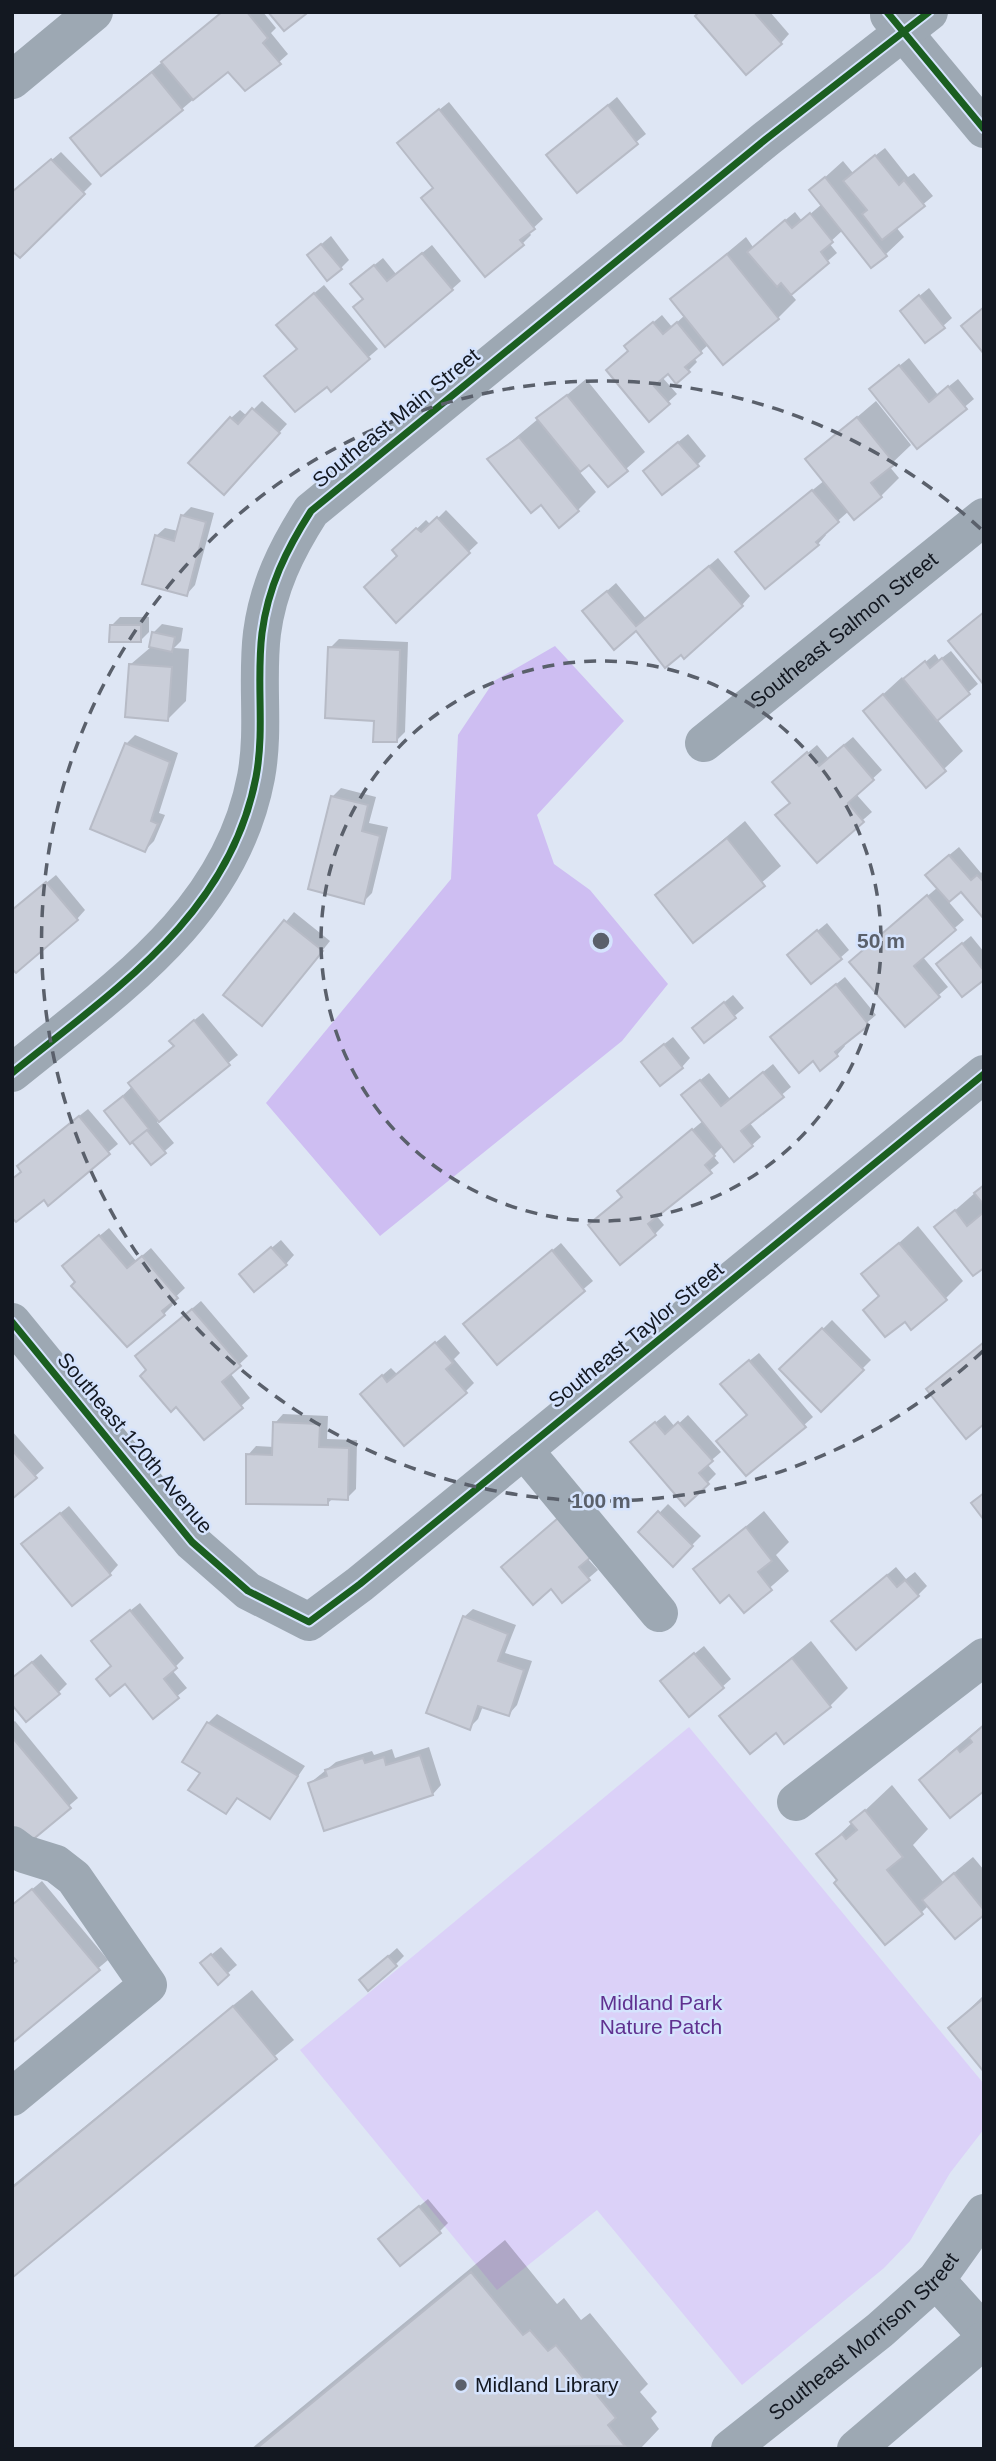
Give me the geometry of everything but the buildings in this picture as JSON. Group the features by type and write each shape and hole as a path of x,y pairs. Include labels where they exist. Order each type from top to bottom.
{"street":[{"path":"12,80 94,12"},
{"path":"907,19 984,129"},
{"name":"Southeast Main Street","path":"12,1073 134,974 194,913 238,842 256,777 262,726 262,635 270,591 287,549 311,511 907,19"},
{"name":"Southeast Salmon Street","path":"705,743 984,517"},
{"name":"Southeast Taylor Street","path":"309,1622 984,1074"},
{"name":"Southeast 120th Avenue","path":"12,1322 192,1542 248,1591 309,1622"},
{"path":"524,1450 659,1614"},
{"path":"796,1802 984,1657"},
{"path":"12,1845 24,1854 56,1864 74,1878 148,1985 12,2097"},
{"name":"Southeast Morrison Street","path":"730,2449 880,2330 936,2280 984,2213"},
{"path":"936,2280 984,2333"},
{"path":"856,2449 984,2340"}],"green space":[{"name":"Midland Park Nature Patch","path":"689,1727 984,2084 984,2129 950,2173 910,2241 884,2268 742,2385 597,2210 497,2290 300,2050"}],"shaded area":[{"path":"555,646 624,721 537,815 554,864 590,890 668,984 622,1041 380,1236 266,1103 451,879 458,735 494,681"}],"cycle path":[{"path":"887,12 984,129"},
{"path":"12,1073 127,979 162,946 194,909 221,870 242,826 256,777 260,741 260,651 269,600 286,555 311,511 766,139 929,12"},
{"path":"12,1322 192,1542 248,1591 309,1622 360,1584 984,1074"}],"place":[{"name":"Midland Library","path":"461,2385"}]}
